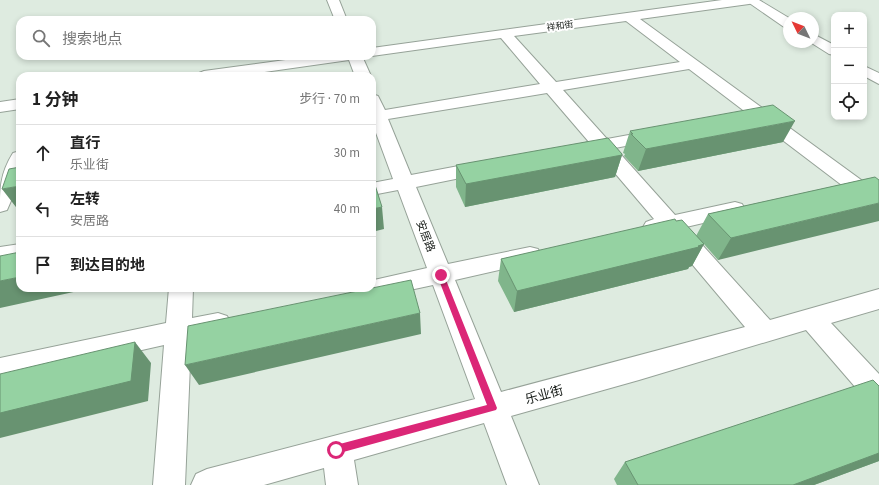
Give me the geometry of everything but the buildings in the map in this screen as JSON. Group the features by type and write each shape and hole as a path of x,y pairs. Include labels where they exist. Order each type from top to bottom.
{"street":[{"path":"333,0 339,16"},
{"path":"750,0 783,15"},
{"name":"祥和街","path":"376,51 750,0"},
{"path":"771,0 785,12"},
{"path":"629,17 879,203"},
{"path":"504,34 765,332"},
{"path":"819,34 831,36"},
{"path":"819,36 831,48"},
{"path":"232,72 318,60"},
{"path":"357,60 361,72"},
{"path":"376,111 551,88 692,64"},
{"path":"867,72 879,79"},
{"path":"0,107 16,105"},
{"path":"738,120 761,115"},
{"name":"安居路","path":"376,116 405,182 523,485"},
{"path":"564,152 670,132"},
{"path":"376,188 503,164"},
{"path":"0,205 16,165"},
{"path":"822,190 852,183"},
{"path":"632,232 754,205"},
{"path":"376,289 548,251"},
{"path":"0,255 16,253"},
{"path":"169,485 181,292"},
{"name":"乐业街","path":"207,485 492,408 879,299"},
{"path":"0,370 240,318"},
{"path":"812,319 879,394"},
{"path":"336,450 342,485"}],"route":[{"path":"336,450 492,408 441,275"}]}
